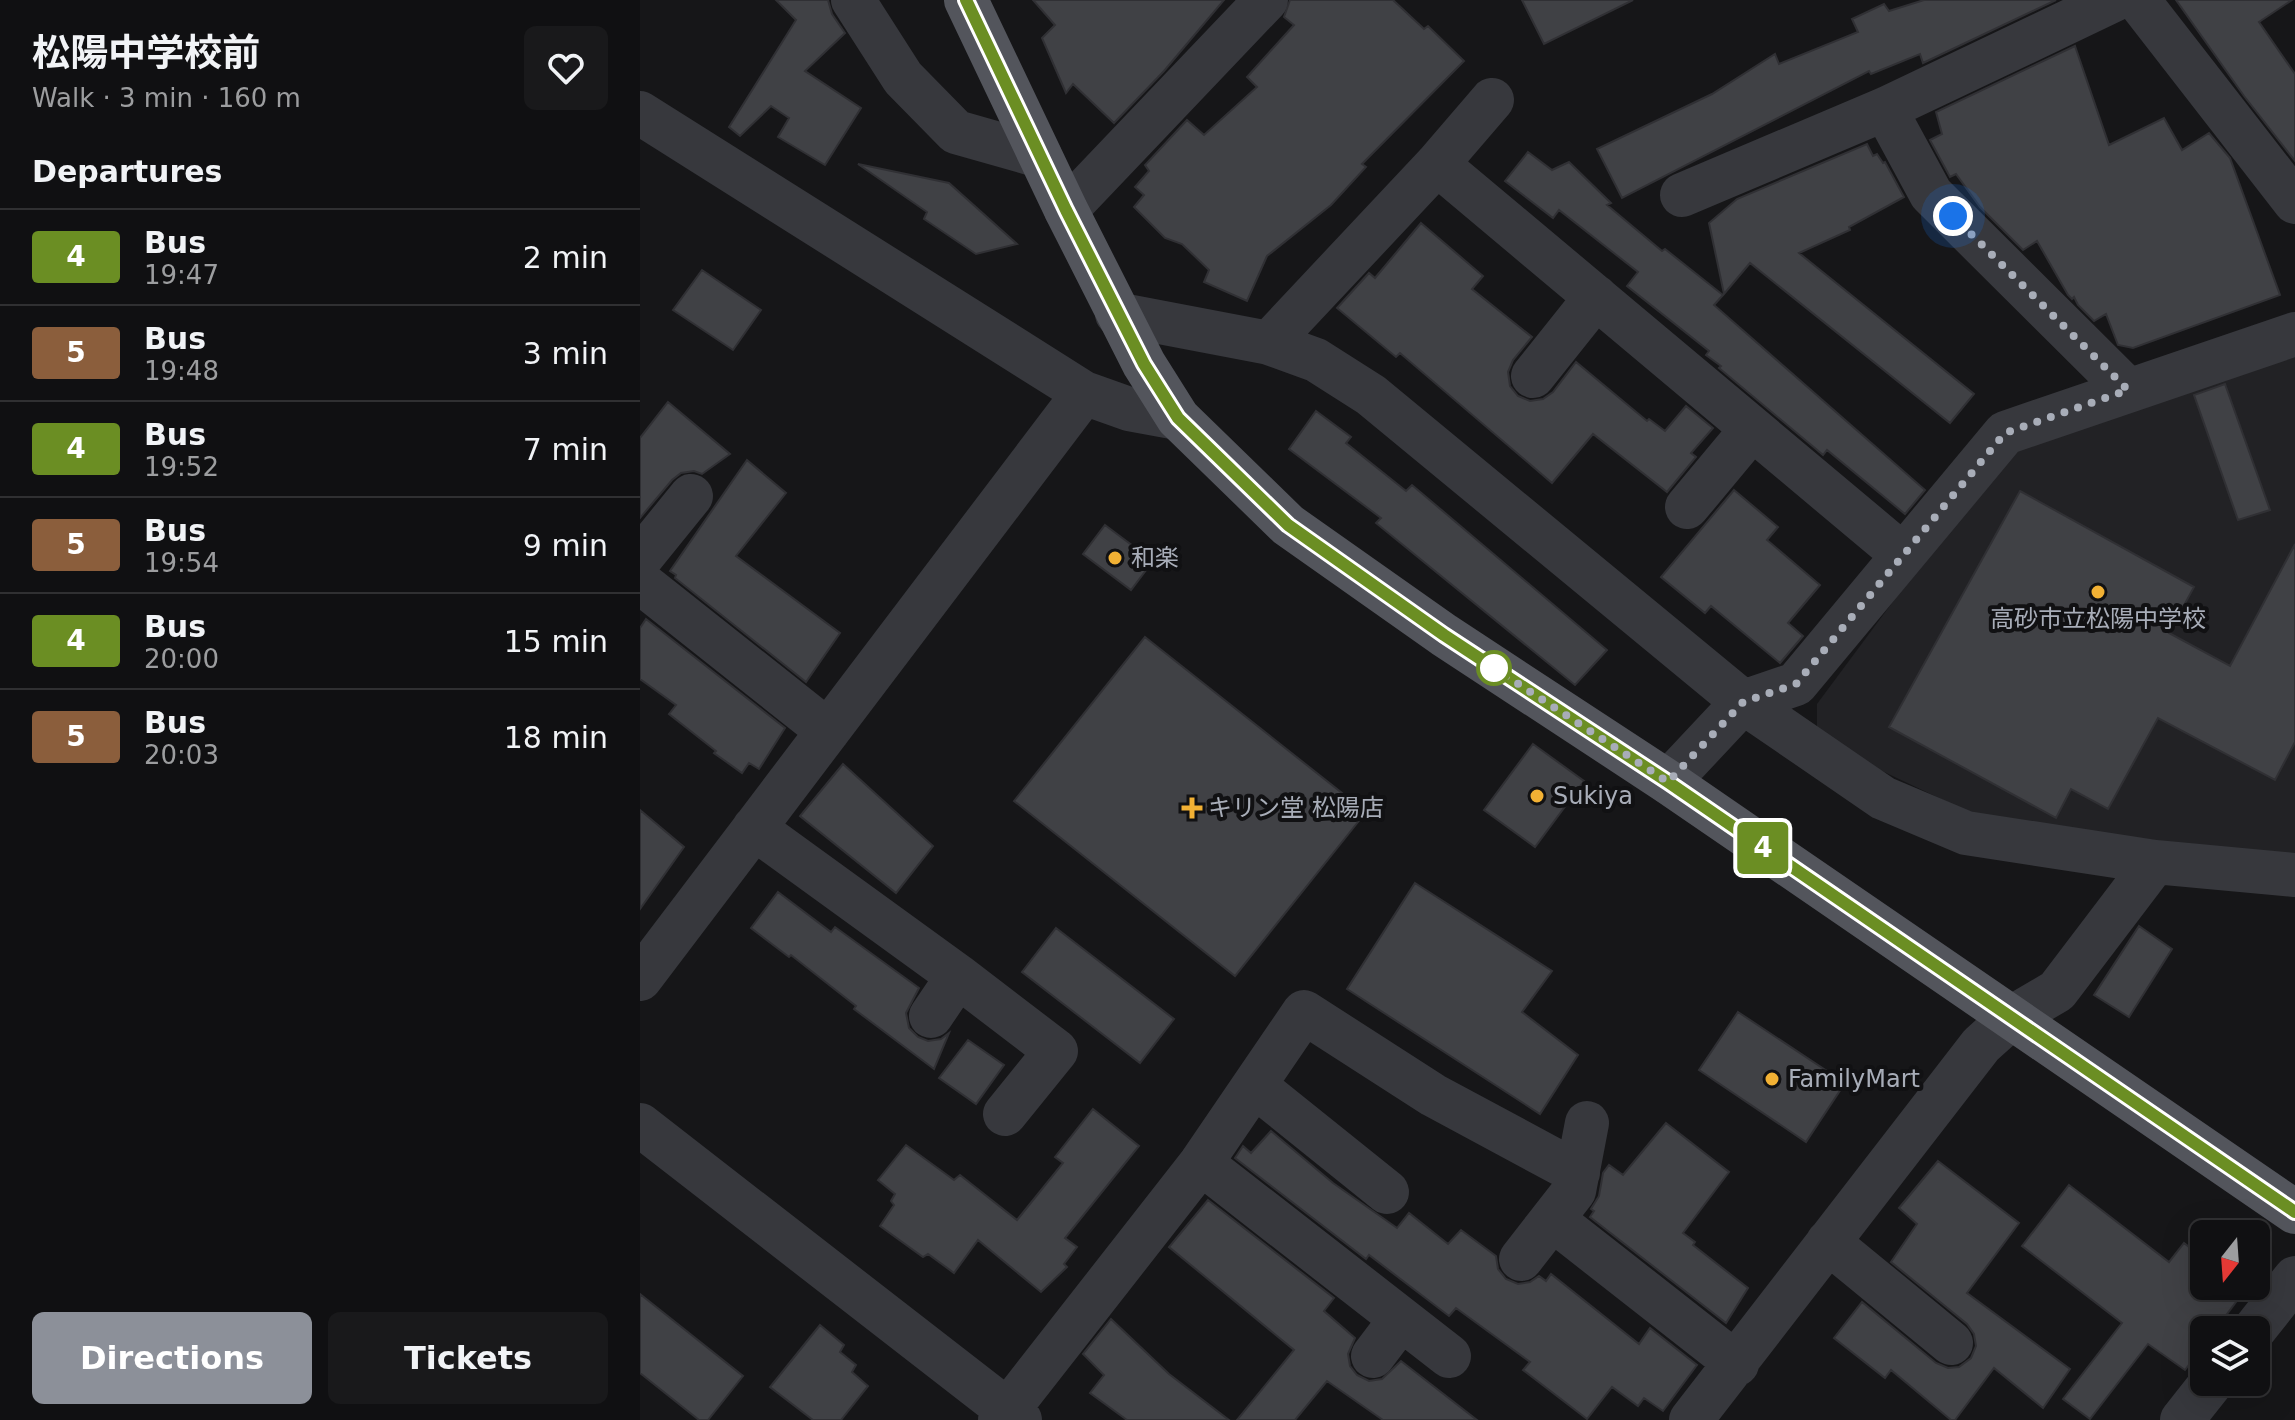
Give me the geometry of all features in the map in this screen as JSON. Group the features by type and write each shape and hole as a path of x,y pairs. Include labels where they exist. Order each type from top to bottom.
{"main road":[{"path":"966,0 1066,210 1144,364 1178,418 1288,525 1444,635 1668,782 2295,1212"}],"street":[{"path":"853,0 903,78 956,132 1040,156"},
{"path":"1682,195 1885,109 2114,0"},
{"path":"2138,0 2295,202"},
{"path":"1066,210 1251,5"},
{"path":"1269,343 1437,164 1492,100"},
{"path":"1885,109 1931,194 2128,390"},
{"path":"640,113 1084,393 1129,409 1178,418"},
{"path":"1437,164 1903,555"},
{"path":"1533,376 1596,297"},
{"path":"1117,314 1269,343 1316,360 1371,395 1743,702 1883,798 1966,833 2155,862 2295,875"},
{"path":"1668,782 1743,702 1796,684 2005,433 2295,334"},
{"path":"640,979 1084,393"},
{"path":"1687,507 1752,429"},
{"path":"640,559 691,496"},
{"path":"640,582 828,731"},
{"path":"754,828 1056,1051 1005,1114"},
{"path":"1691,1420 1981,1045 2011,1018 2057,991 2155,862"},
{"path":"931,1016 958,976"},
{"path":"640,1125 1009,1417 1201,1163 1304,1012 1433,1095 1578,1173"},
{"path":"1255,1086 1387,1192"},
{"path":"1521,1259 1574,1191 1587,1123"},
{"path":"1201,1163 1449,1356"},
{"path":"1552,1219 1737,1364"},
{"path":"1828,1242 1951,1343"},
{"path":"2265,1316 2295,1278"},
{"path":"1373,1356 1401,1319"},
{"path":"2182,1420 2201,1396"}],"shaded area":[{"name":"高砂市立松陽中学校","path":"2295,350 2295,858 1981,818 1817,740 1817,704 1984,479 2019,447"}],"building":[{"path":"776,0 828,0 832,14 845,33 805,71 861,108 825,165 778,137 789,118 771,106 740,136 729,127 796,20"},
{"path":"1033,0 1224,0 1164,71 1114,123 1073,84 1066,93 1042,38 1055,25"},
{"path":"1290,0 1393,0 1424,29 1428,26 1464,61 1362,164 1366,167 1331,205 1267,256 1247,301 1204,282 1209,270 1182,244 1165,238 1134,207 1144,195 1135,187 1149,171 1145,165 1187,120 1204,135 1257,87 1247,77 1294,25 1284,17"},
{"path":"1522,0 1633,0 1544,44"},
{"path":"1924,0 2056,0 1923,63 1920,54 1871,74 1869,71 1622,198 1597,149 1712,94 1775,54 1779,64 1858,32 1852,19 1884,4 1889,11"},
{"path":"2176,0 2292,0 2259,22 2295,74 2295,161 2244,96"},
{"path":"2075,46 2109,145 2164,118 2182,150 2209,133 2230,158 2280,295 2133,348 2118,345 2106,314 2094,321 2074,297 2072,299 2068,295 2037,241 2023,250 1980,207 1956,174 1950,177 1930,140 1942,134 1936,112"},
{"path":"1867,144 1873,156 1877,154 1885,162 1904,197 1849,227 1850,230 1799,253 1974,394 1950,423 1750,263 1724,294 1709,223 1737,199"},
{"path":"1528,152 1552,170 1569,162 1611,203 1607,205 1662,251 1665,249 1723,295 1714,305 1925,490 1905,514 1827,450 1823,455 1719,368 1721,366 1706,355 1709,351 1627,286 1638,272 1559,210 1553,218 1505,181"},
{"path":"858,164 949,183 1017,244 976,254 924,219 927,212"},
{"path":"1421,223 1483,276 1472,289 1532,337 1513,360 1508,372 1510,386 1518,396 1530,401 1543,399 1553,392 1576,362 1647,421 1649,419 1665,431 1686,406 1713,428 1691,453 1696,457 1667,492 1593,434 1552,483 1400,353 1396,357 1337,308 1369,273 1375,278"},
{"path":"702,270 761,310 733,350 673,310"},
{"path":"2225,384 2270,510 2238,520 2194,395"},
{"path":"668,402 730,454 702,474 694,471 681,473 640,518 640,438"},
{"path":"1316,411 1351,437 1346,443 1406,491 1412,485 1607,650 1575,685 1376,523 1381,518 1289,449"},
{"path":"747,460 786,493 736,556 840,633 806,682 670,571"},
{"path":"1734,490 1778,527 1767,540 1820,585 1788,623 1803,636 1780,663 1711,606 1705,613 1661,577"},
{"path":"2020,491 2194,587 2169,633 2230,666 2295,544 2295,742 2275,780 2158,718 2108,809 2071,789 2056,818 1889,727"},
{"path":"1105,525 1153,561 1131,590 1083,554"},
{"path":"646,619 785,728 759,769 749,763 742,773 714,753 716,751 669,714 676,705 640,679 640,628"},
{"path":"1145,637 1366,812 1235,976 1014,801"},
{"path":"1533,744 1584,781 1535,847 1484,810"},
{"path":"843,764 933,846 896,893 800,816"},
{"path":"640,810 684,847 640,909"},
{"path":"1415,883 1552,971 1522,1012 1578,1055 1540,1114 1347,989"},
{"path":"778,892 831,932 835,927 919,988 906,1013 909,1028 928,1041 941,1039 949,1033 934,1069 854,1009 856,1006 791,955 789,957 751,928"},
{"path":"2139,926 2172,949 2129,1017 2094,995"},
{"path":"1056,928 1174,1019 1140,1063 1022,972"},
{"path":"1738,1012 1845,1083 1806,1142 1699,1070"},
{"path":"968,1040 1004,1065 976,1104 939,1078"},
{"path":"1093,1109 1139,1146 1065,1238 1077,1247 1064,1264 1067,1267 1041,1292 978,1240 954,1273 928,1254 923,1257 880,1226 894,1205 891,1201 895,1194 878,1180 906,1145 954,1180 960,1175 1017,1220 1063,1163 1055,1157"},
{"path":"1666,1123 1729,1172 1683,1233 1695,1242 1693,1245 1748,1288 1726,1323 1590,1217 1599,1196 1603,1173 1609,1165 1623,1175"},
{"path":"1271,1131 1333,1183 1397,1228 1409,1213 1448,1244 1461,1230 1496,1256 1498,1269 1506,1279 1518,1284 1530,1282 1539,1276 1546,1281 1551,1274 1639,1344 1650,1328 1697,1365 1663,1411 1644,1398 1638,1406 1612,1387 1587,1419 1523,1370 1530,1362 1456,1308 1449,1316 1369,1255 1366,1259 1235,1158 1243,1146 1251,1153"},
{"path":"1938,1161 2019,1223 1967,1293 2070,1369 2043,1408 1994,1368 1955,1420 1951,1420 1891,1370 1885,1378 1834,1338 1862,1302 1936,1363 1948,1368 1959,1367 1971,1358 1976,1346 1974,1334 1967,1324 1891,1262 1917,1224 1899,1208"},
{"path":"2069,1185 2169,1262 2184,1243 2190,1248 2190,1300 2238,1300 2226,1316 2190,1316 2190,1363 2185,1370 2148,1344 2090,1419 2063,1399 2122,1323 2022,1246"},
{"path":"1208,1200 1334,1298 1324,1311 1355,1338 1348,1354 1350,1366 1357,1375 1369,1381 1382,1379 1401,1361 1477,1420 1383,1420 1327,1381 1295,1420 1237,1420 1294,1350 1169,1247"},
{"path":"640,1294 743,1376 708,1420 699,1420 640,1373"},
{"path":"1111,1319 1169,1374 1229,1420 1127,1420 1090,1393 1104,1375 1083,1354"},
{"path":"820,1325 844,1345 840,1352 856,1365 852,1372 868,1386 841,1420 813,1420 770,1387"}],"bus line":[{"name":"4","path":"966,0 1066,210 1144,364 1178,418 1288,525 1444,635 1668,782 2295,1212"}],"place":[{"name":"和楽","path":"1115,558"},
{"name":"高砂市立松陽中学校","path":"2098,592"},
{"name":"Sukiya","path":"1537,796"},
{"name":"キリン堂 松陽店","path":"1192,808"},
{"name":"FamilyMart","path":"1772,1079"}],"route":[{"path":"1494,668 1668,782 1743,702 1796,684 2005,433 2128,390 1953,216"}]}
